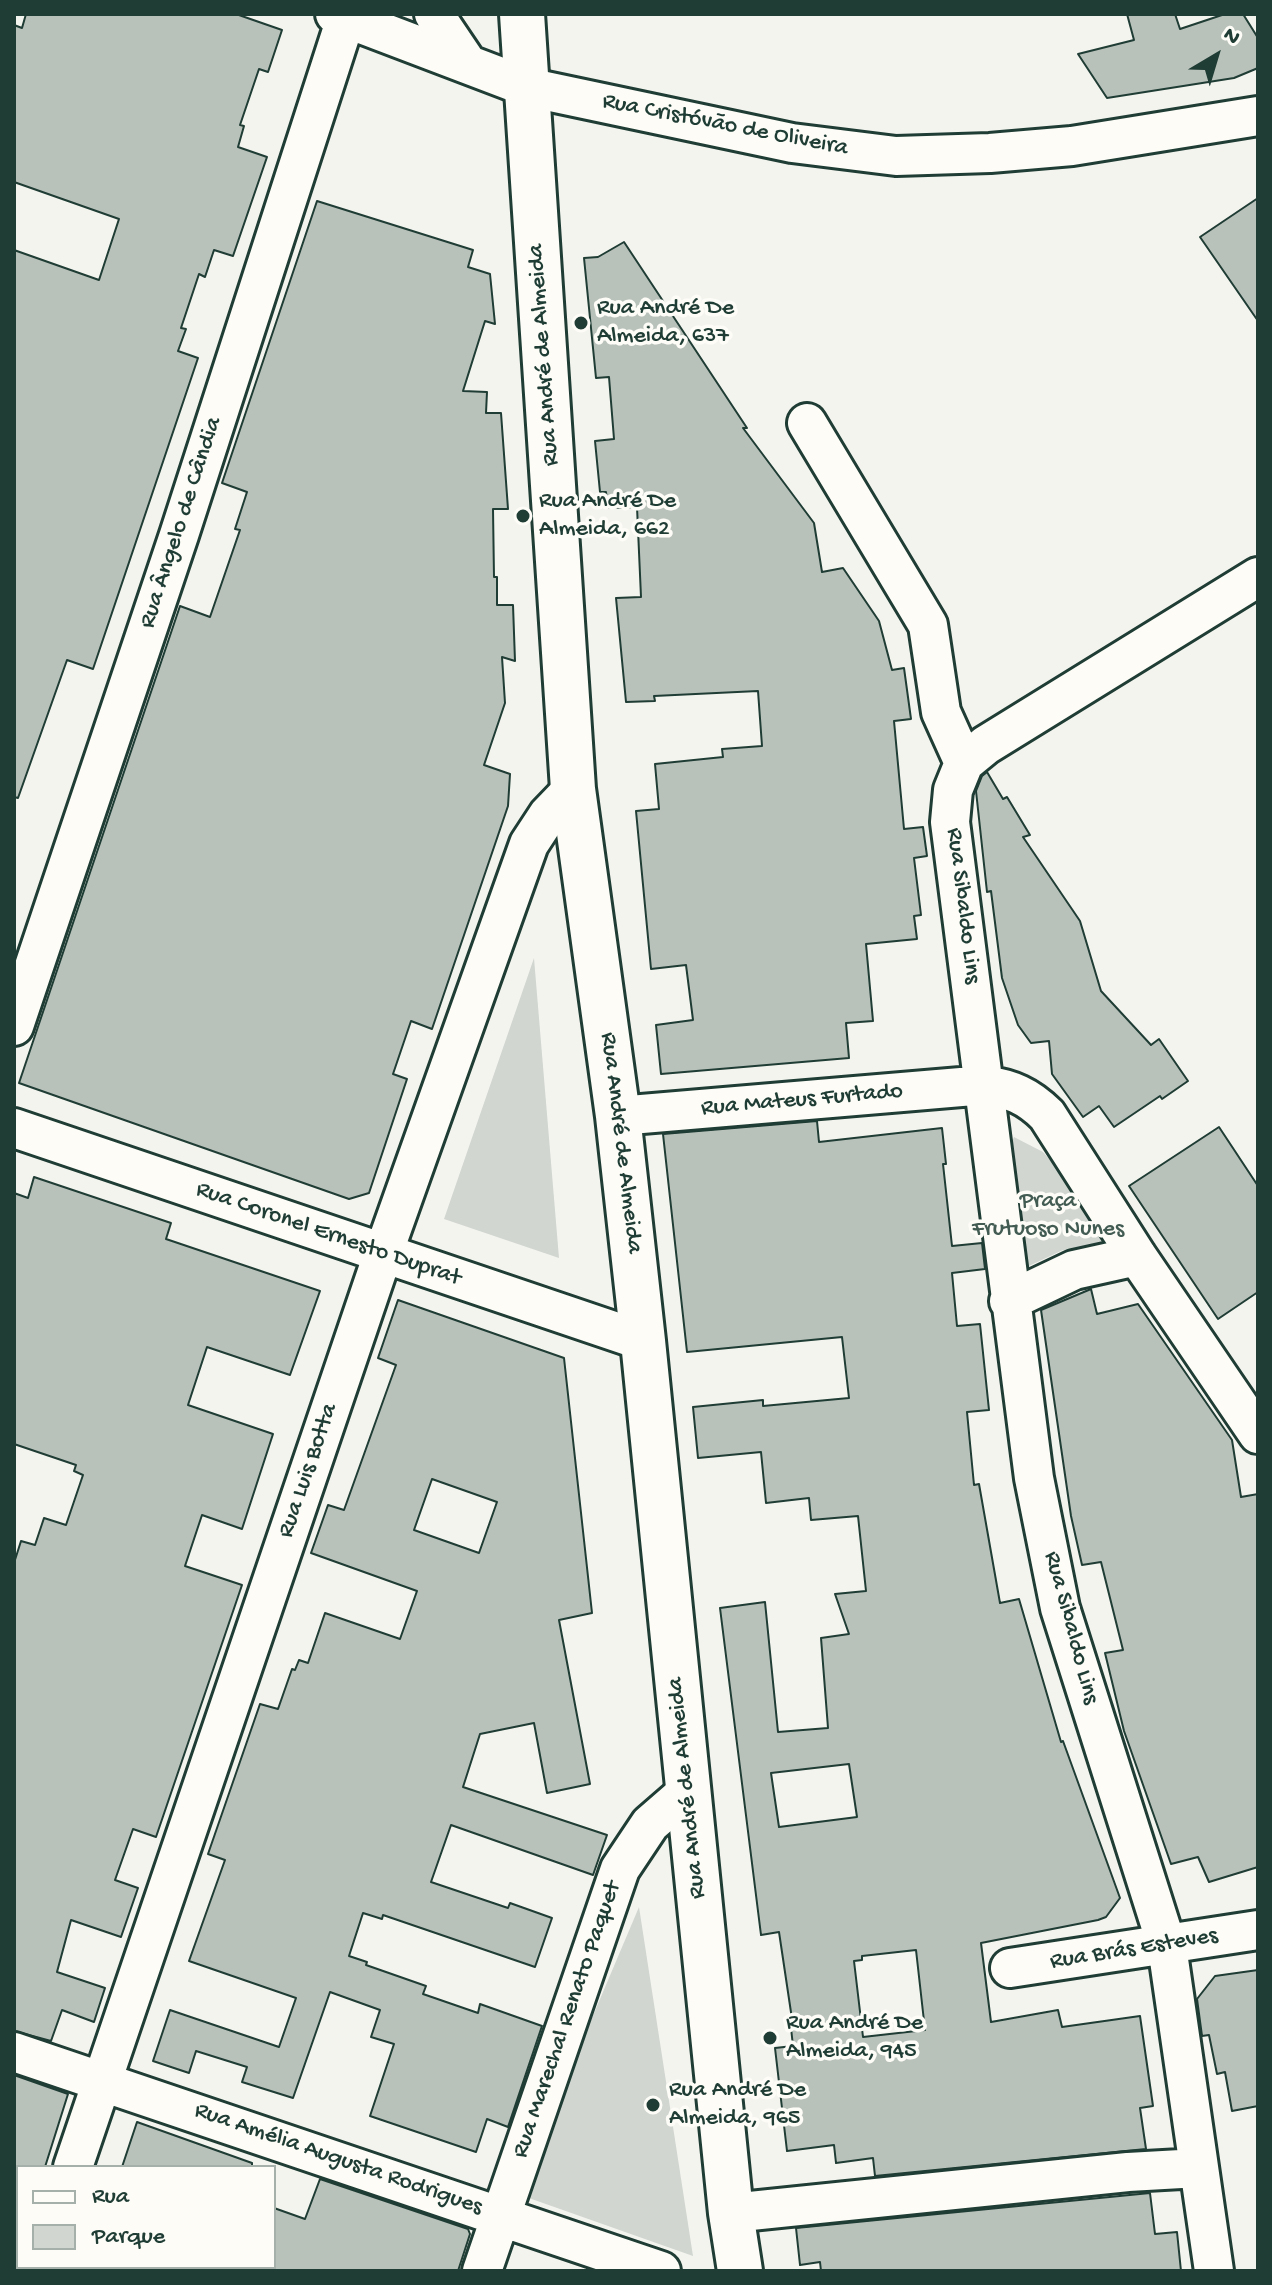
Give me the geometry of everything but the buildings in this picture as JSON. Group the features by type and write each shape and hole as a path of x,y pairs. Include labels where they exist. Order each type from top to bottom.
{"main road":[{"name":"Rua André de Almeida","path":"522,14 573,789 618,1116 731,2213 740,2271"}],"street":[{"path":"434,14 467,63"},
{"name":"Rua Cristóvão de Oliveira","path":"341,16 527,87 792,143 896,156 1072,146 1258,116"},
{"name":"Rua Ângelo de Cândia","path":"14,1026 179,535 341,16"},
{"path":"807,423 928,625 941,712 964,763 986,745 1258,577"},
{"name":"Rua Sibaldo Lins","path":"964,763 953,790 950,822 1034,1478 1060,1608 1167,1946 1214,2271"},
{"name":"Rua Luis Botta","path":"74,2165 383,1254 529,844 548,815 573,789"},
{"path":"985,1085 1008,1089 1029,1098 1047,1115 1137,1256 1252,1410"},
{"name":"Rua Mateus Furtado","path":"618,1116 985,1085"},
{"name":"Rua Coronel Ernesto Duprat","path":"14,1128 643,1341"},
{"path":"1009,1301 1074,1270 1137,1256"},
{"name":"Rua Marechal Renato Paquet","path":"482,2271 620,1869 650,1824 688,1791"},
{"name":"Rua Brás Esteves","path":"1010,1968 1258,1930"},
{"name":"Rua Amélia Augusta Rodrigues","path":"14,2052 661,2271"},
{"path":"731,2213 1128,2172 1199,2168"}],"green space":[{"path":"534,958 559,1258 444,1219"},
{"name":"Praça Frutuoso Nunes","path":"1014,1137 1043,1152 1072,1185 1115,1245 1063,1250 1016,1272 1005,1159"},
{"path":"639,1907 693,2256 526,2197 564,2084"}],"place":[{"name":"Rua André De Almeida, 637","path":"581,323"},
{"name":"Rua André De Almeida, 662","path":"523,516"},
{"name":"Rua André De Almeida, 945","path":"770,2038"},
{"name":"Rua André De Almeida, 965","path":"653,2105"}]}
